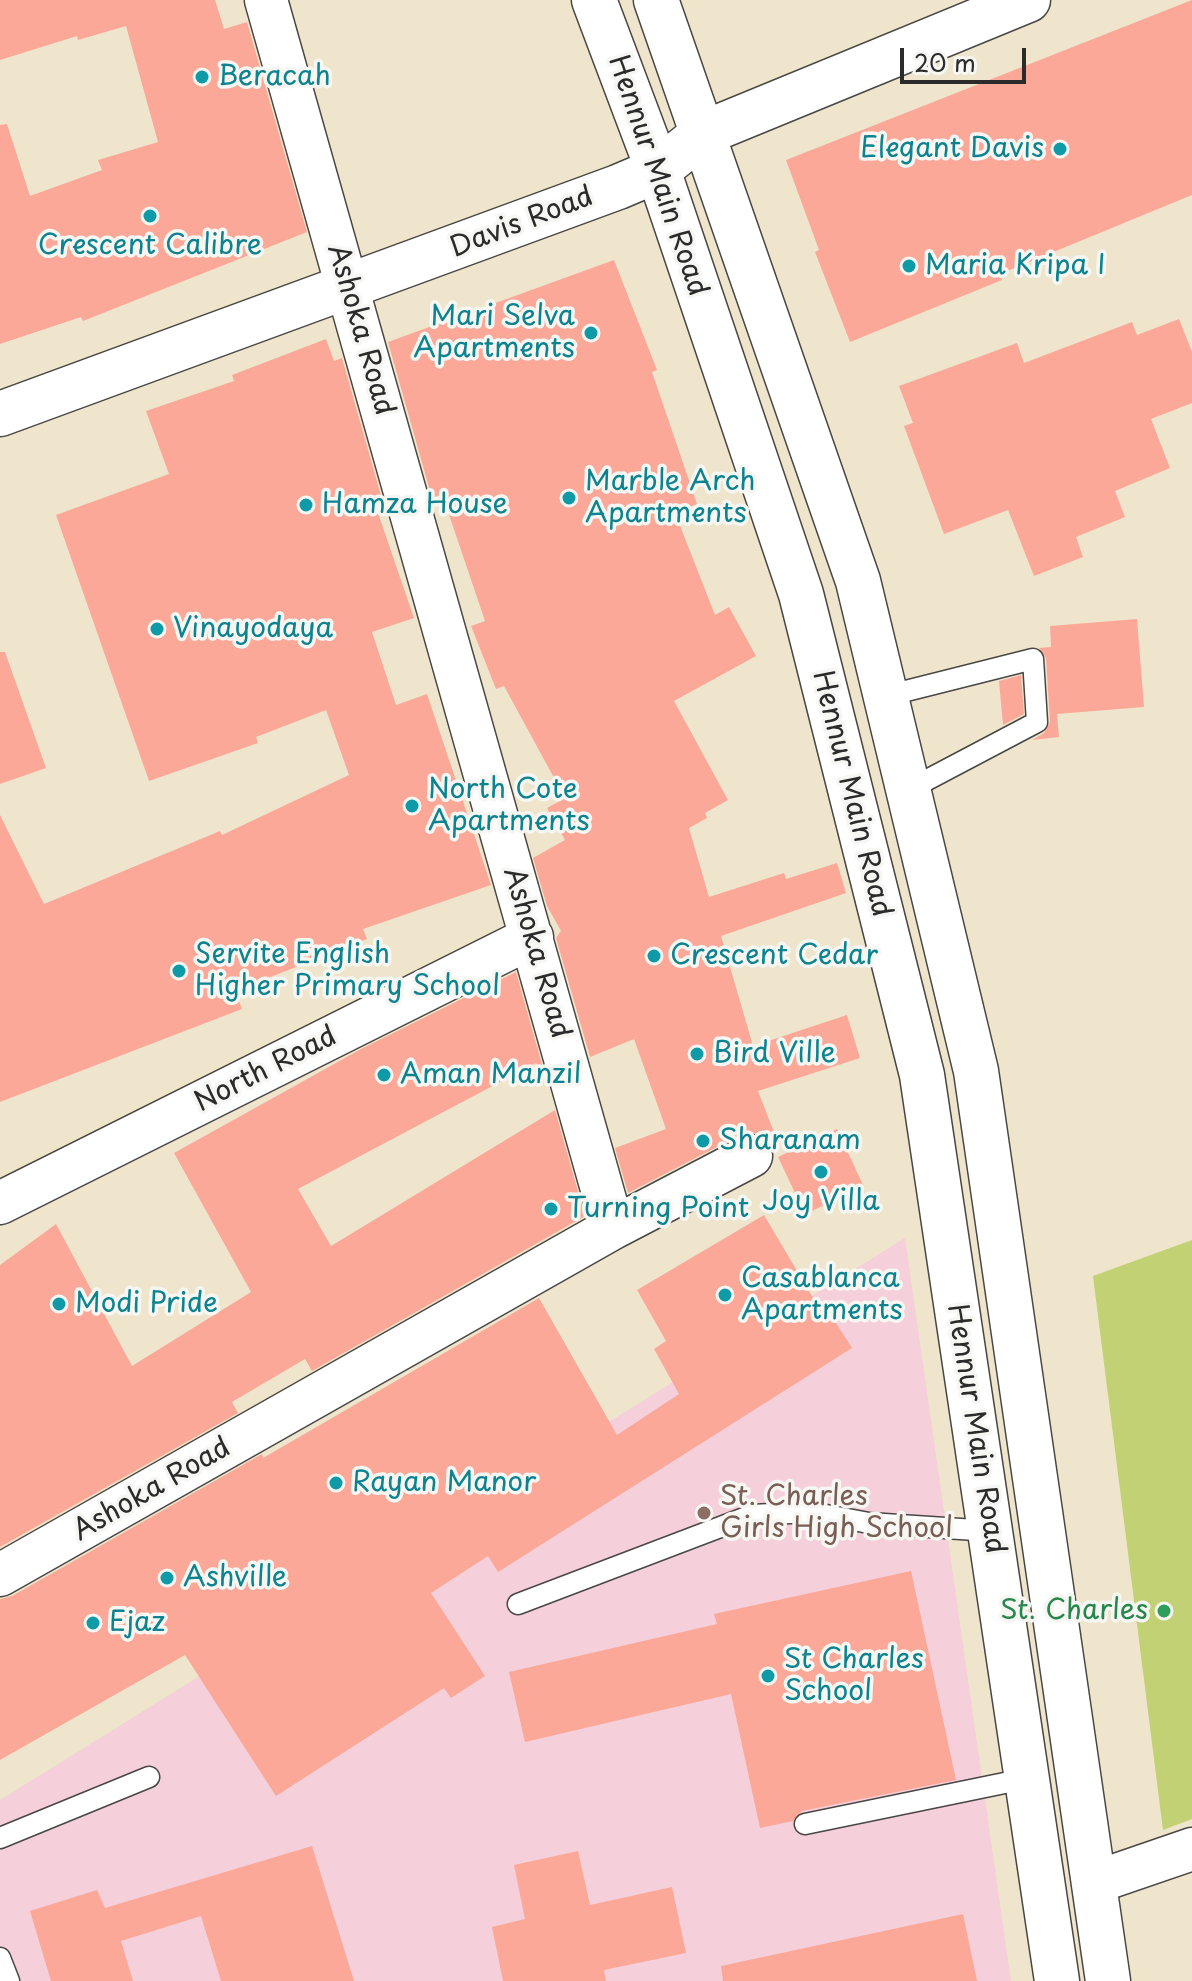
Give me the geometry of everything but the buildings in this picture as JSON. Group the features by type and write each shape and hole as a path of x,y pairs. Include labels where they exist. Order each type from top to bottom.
{"main road":[{"name":"Hennur Main Road","path":"594,0 658,170 801,594 922,1075 1029,1778 1051,1969"},
{"name":"Hennur Main Road","path":"656,0 858,581 976,1071 1026,1436 1098,1902"},
{"name":"Davis Road","path":"0,414 348,289 658,170 704,133 1028,0"},
{"path":"1098,1902 1108,1981"},
{"path":"1098,1902 1125,1981"}],"street":[{"name":"Ashoka Road","path":"0,1575 613,1228 266,0"},
{"name":"North Road","path":"0,1203 532,937"},
{"path":"613,1228 751,1156"},
{"path":"1098,1902 1192,1849"}],"lane":[{"path":"886,696 1033,659 1037,722 908,790"},
{"path":"518,1604 752,1515 810,1512 869,1523 991,1531"},
{"path":"0,1838 149,1777"},
{"path":"805,1824 1029,1778"},
{"path":"0,1958 9,1981"}],"shaded area":[{"name":"St. Charles Girls High School","path":"905,1238 1011,1981 0,1981 0,1800"}],"green space":[{"name":"St. Charles","path":"1192,1240 1192,1819 1163,1830 1093,1276"}],"place":[{"name":"Beracah","path":"202,77"},
{"name":"Elegant Davis","path":"1060,149"},
{"name":"Crescent Calibre","path":"150,216"},
{"name":"Maria Kripa I","path":"909,266"},
{"name":"Mari Selva Apartments","path":"591,333"},
{"name":"Marble Arch Apartments","path":"569,498"},
{"name":"Hamza House","path":"306,505"},
{"name":"Vinayodaya","path":"157,629"},
{"name":"North Cote Apartments","path":"412,806"},
{"name":"Crescent Cedar","path":"654,956"},
{"name":"Servite English Higher Primary School","path":"179,971"},
{"name":"Bird Ville","path":"697,1054"},
{"name":"Aman Manzil","path":"384,1075"},
{"name":"Sharanam","path":"703,1141"},
{"name":"Joy Villa","path":"821,1172"},
{"name":"Turning Point","path":"551,1209"},
{"name":"Casablanca Apartments","path":"725,1295"},
{"name":"Modi Pride","path":"59,1304"},
{"name":"Rayan Manor","path":"336,1483"},
{"name":"St. Charles Girls High School","path":"704,1513"},
{"name":"Ashville","path":"167,1578"},
{"name":"St. Charles","path":"1164,1611"},
{"name":"Ejaz","path":"93,1623"},
{"name":"St Charles School","path":"768,1676"}]}
